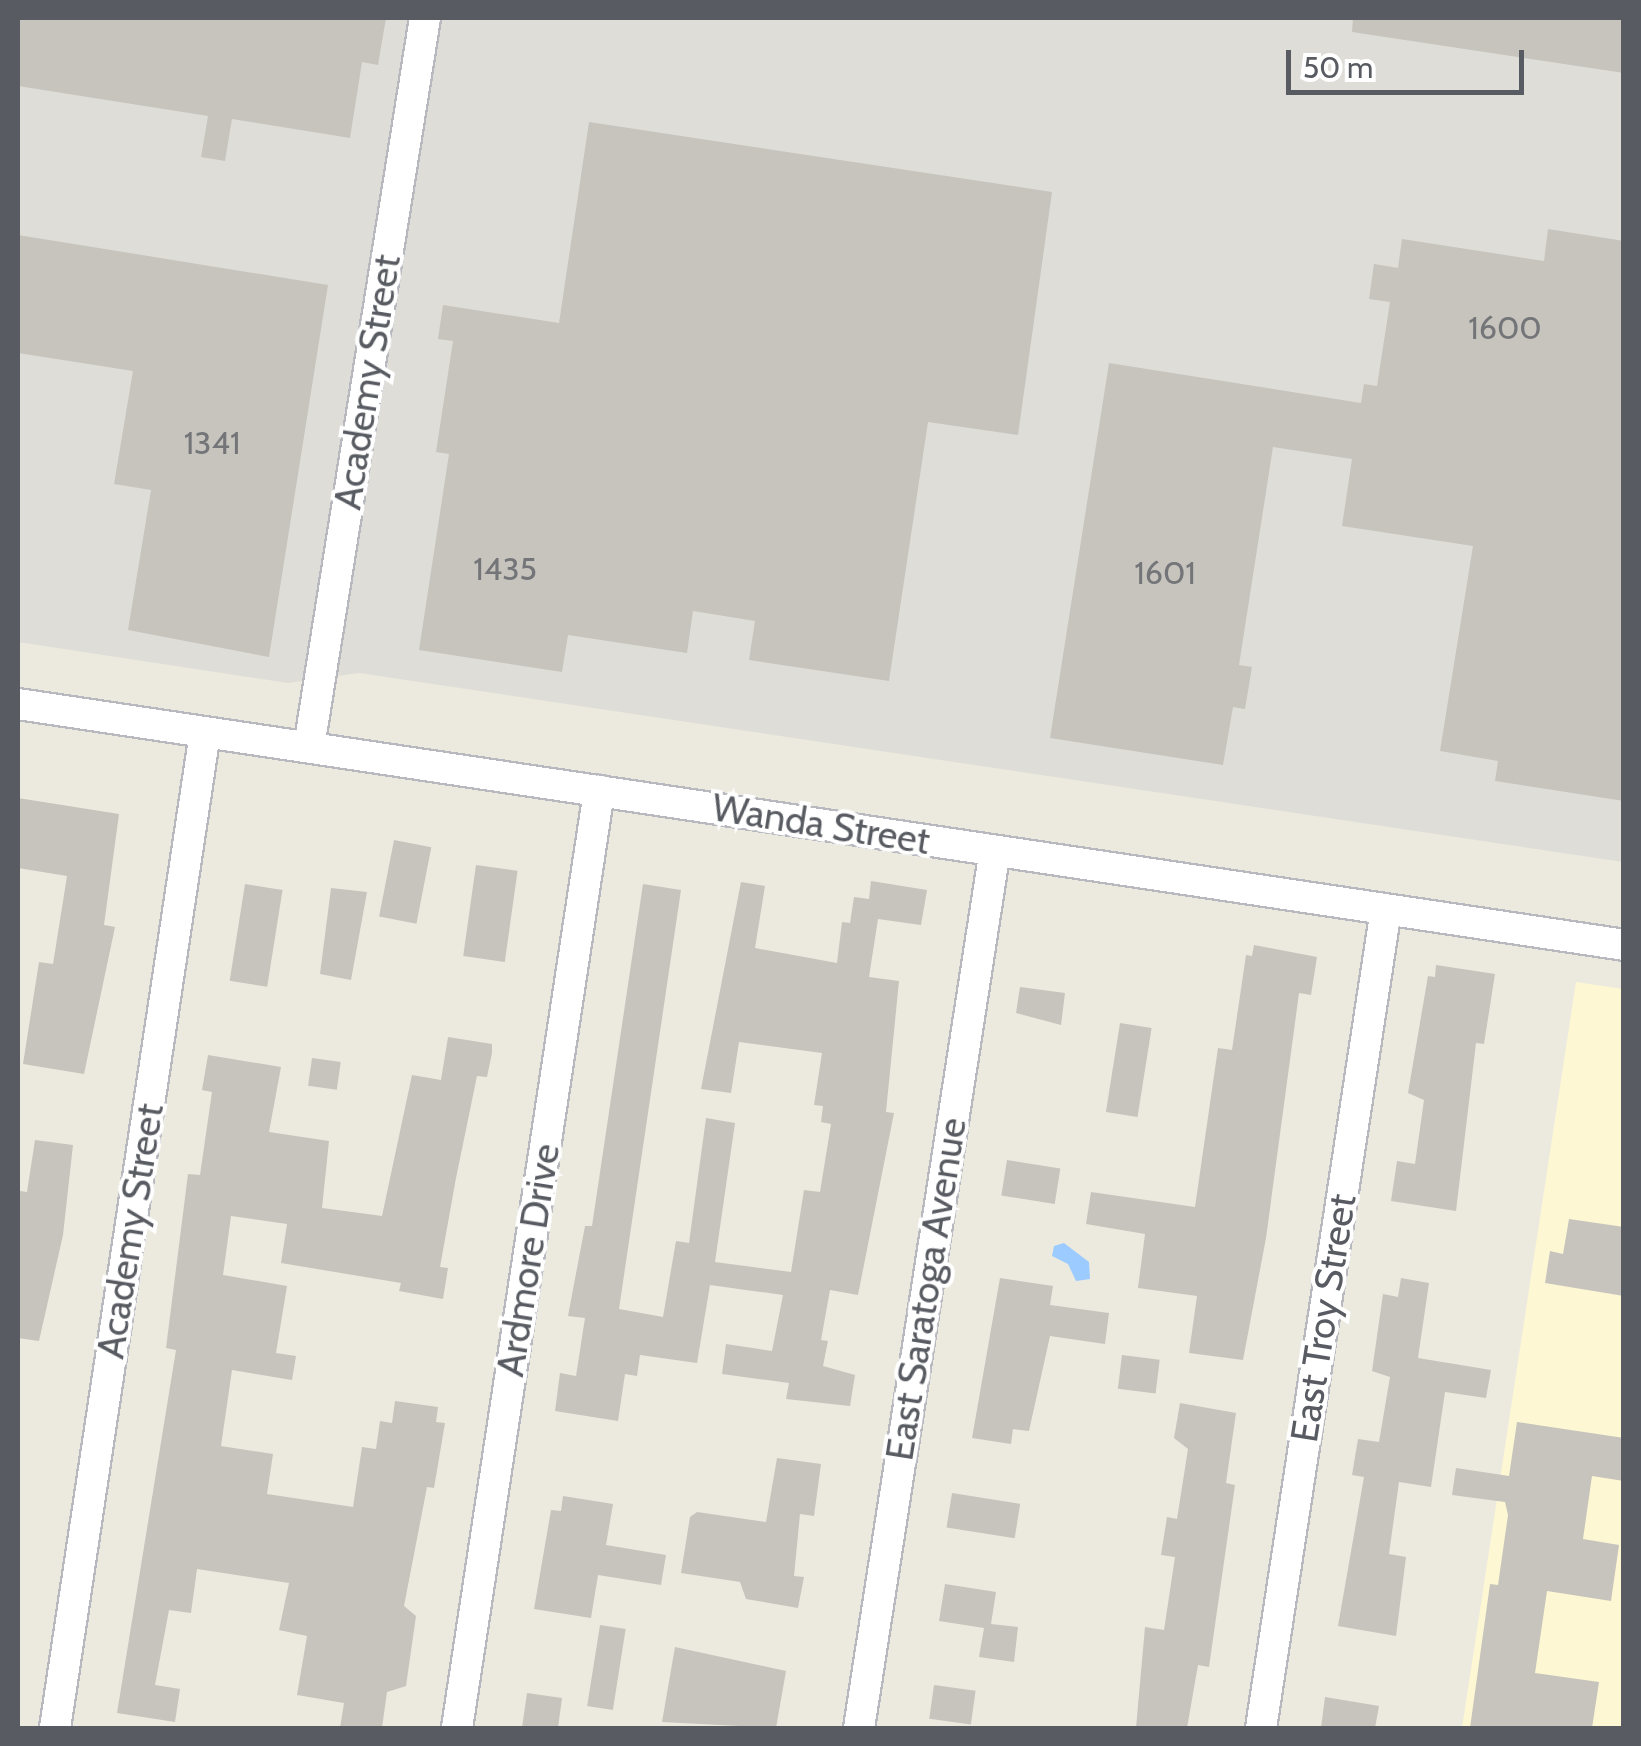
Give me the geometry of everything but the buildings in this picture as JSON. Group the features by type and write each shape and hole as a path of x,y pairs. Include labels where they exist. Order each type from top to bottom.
{"street":[{"name":"Academy Street","path":"309,747 425,18"},
{"name":"Wanda Street","path":"18,704 1624,945"},
{"name":"Academy Street","path":"56,1728 206,733"},
{"name":"Ardmore Drive","path":"457,1728 599,790"},
{"name":"East Saratoga Avenue","path":"860,1728 995,850"},
{"name":"East Troy Street","path":"1260,1728 1386,908"}],"shaded area":[{"path":"18,18 1623,18 1623,862 359,673 288,683 18,642"},
{"path":"1576,982 1623,989 1623,1728 1462,1728"}],"water":[{"path":"1064,1243 1089,1262 1090,1279 1076,1281 1068,1264 1052,1256 1054,1246"}]}
